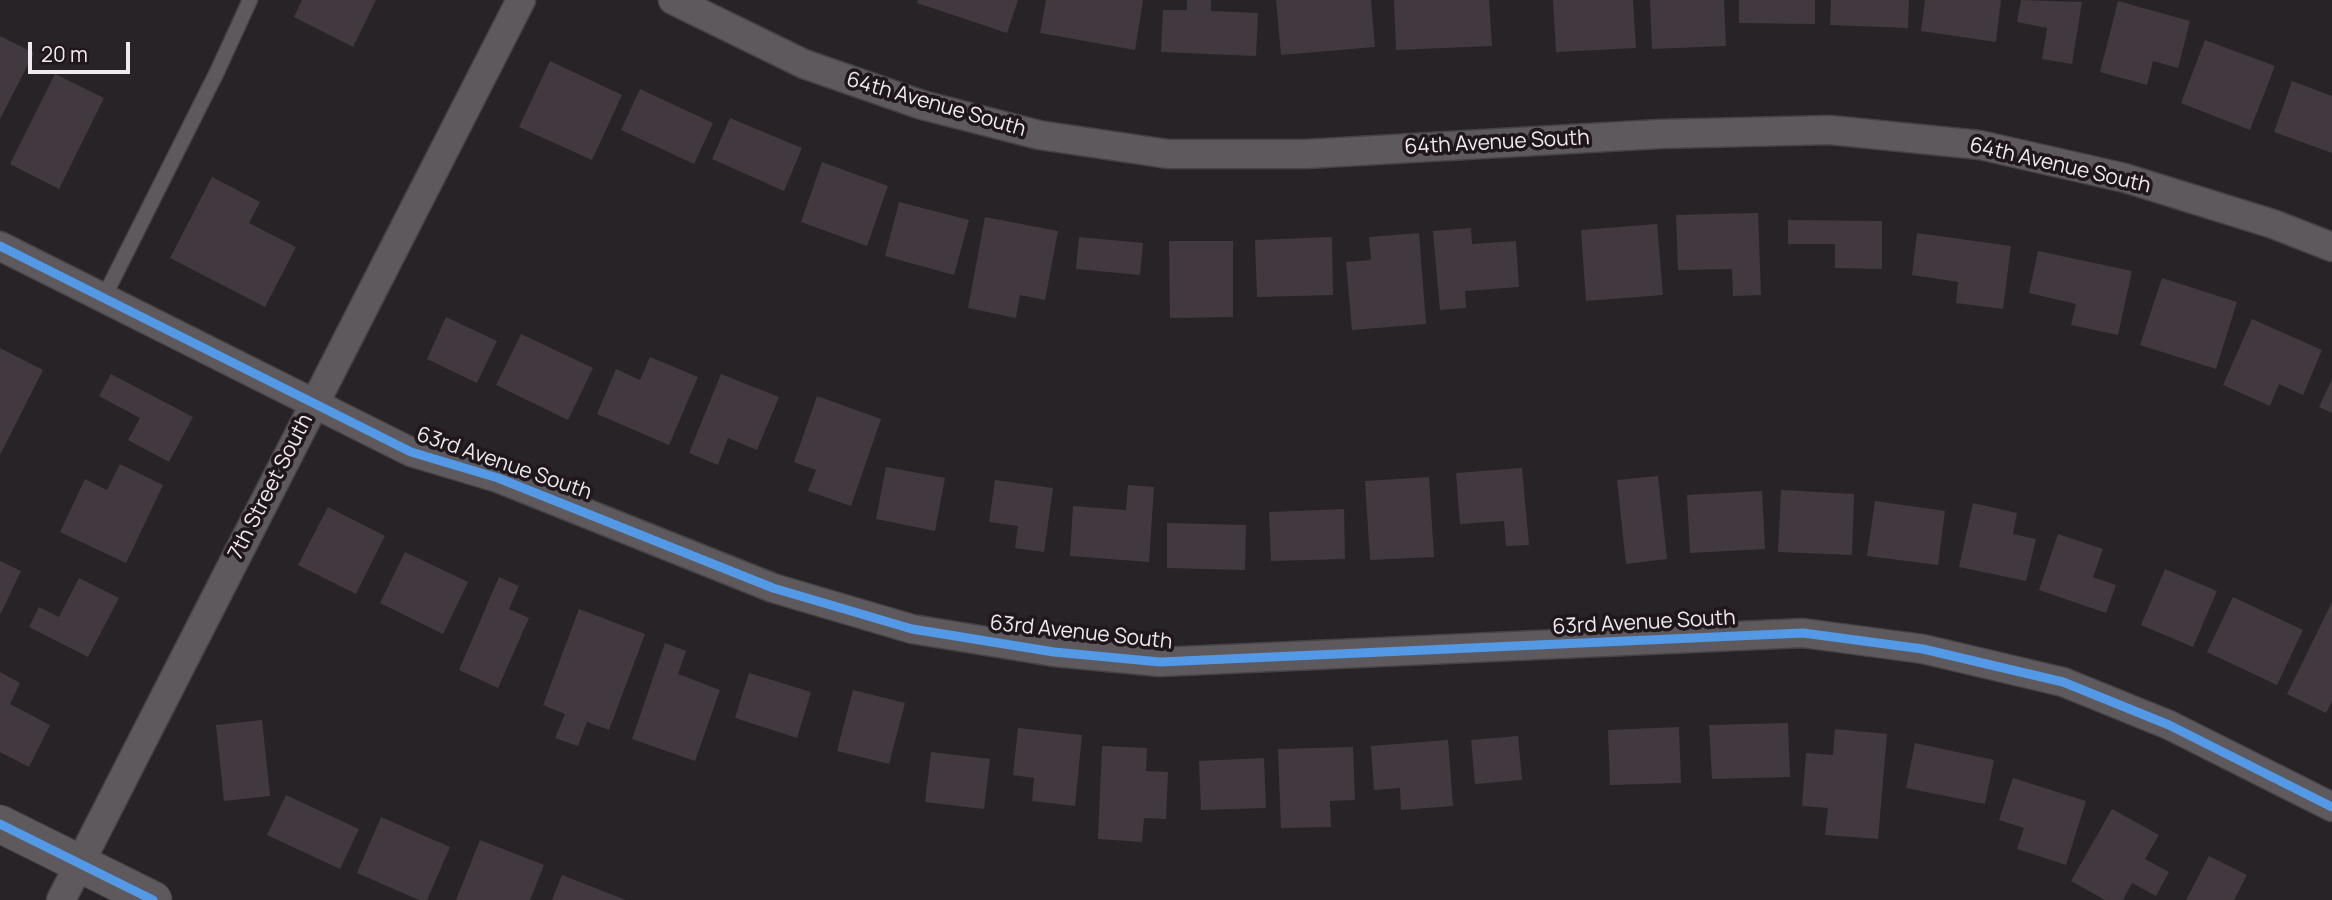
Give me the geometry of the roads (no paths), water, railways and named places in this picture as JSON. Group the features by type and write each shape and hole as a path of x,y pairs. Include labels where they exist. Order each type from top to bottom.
{"street":[{"name":"7th Street South","path":"61,900 521,0"},
{"name":"64th Avenue South","path":"673,0 817,68 922,105 1039,135 1065,139 1168,154 1306,154 1660,134 1830,130 1980,145 2124,178 2273,224 2332,247"},
{"name":"63rd Avenue South","path":"0,246 411,452 498,478 774,588 912,629 1054,652 1160,663 1803,633 1923,649 2063,682 2169,724 2332,807"},
{"path":"0,824 153,900"}],"lane":[{"path":"104,297 217,72 250,0"}]}
